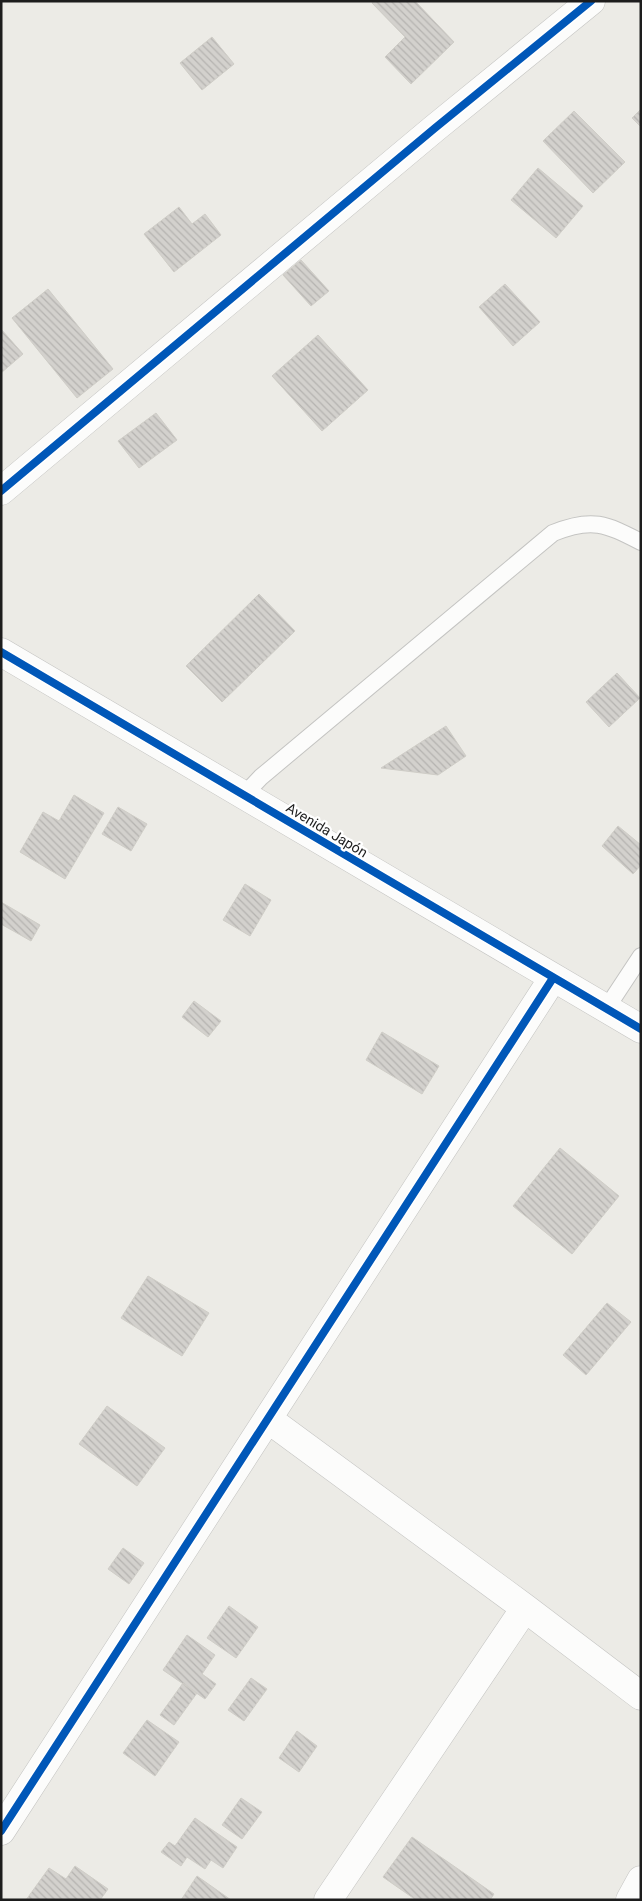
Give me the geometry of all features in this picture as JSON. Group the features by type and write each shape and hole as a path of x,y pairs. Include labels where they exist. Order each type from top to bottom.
{"street":[{"path":"1,491 434,128 591,1"},
{"name":"Avenida Japón","path":"1,652 641,1029"},
{"path":"1,1831 553,978"},
{"path":"268,1419 641,1696"},
{"path":"328,1900 525,1608"},
{"path":"630,1900 641,1880"}],"lane":[{"path":"244,796 260,777 554,534 568,528 596,524 610,526 641,542"},
{"path":"606,1009 641,956"}],"building":[{"path":"373,1 415,1 454,42 411,84 385,57 405,37 372,3"},
{"path":"212,37 234,64 202,90 180,63"},
{"path":"641,109 641,127 632,118"},
{"path":"574,111 625,162 593,193 543,141"},
{"path":"538,168 583,206 556,238 511,200"},
{"path":"179,207 192,224 205,214 221,235 174,272 144,234"},
{"path":"301,260 329,291 311,306 283,275"},
{"path":"505,284 540,322 513,346 479,307"},
{"path":"48,289 113,369 77,398 12,318"},
{"path":"1,329 23,354 1,373"},
{"path":"318,335 368,390 322,431 272,376"},
{"path":"156,413 177,440 139,468 118,441"},
{"path":"259,594 295,631 222,702 186,666"},
{"path":"617,673 640,698 609,727 586,702"},
{"path":"446,726 466,756 438,775 381,768"},
{"path":"74,795 104,813 65,879 20,852 43,812 59,821"},
{"path":"118,807 147,824 131,851 102,834"},
{"path":"618,826 641,845 641,865 633,874 602,846"},
{"path":"245,884 271,900 250,936 223,920"},
{"path":"1,902 40,925 31,941 1,924"},
{"path":"194,1001 221,1021 208,1037 182,1017"},
{"path":"382,1032 439,1066 422,1094 366,1060"},
{"path":"560,1148 619,1196 572,1254 513,1206"},
{"path":"148,1276 209,1313 182,1356 121,1318"},
{"path":"607,1303 631,1322 586,1375 563,1355"},
{"path":"107,1406 165,1448 137,1486 79,1444"},
{"path":"123,1548 144,1563 129,1584 108,1569"},
{"path":"229,1606 258,1627 236,1658 207,1638"},
{"path":"187,1635 215,1655 202,1674 216,1684 205,1699 163,1670"},
{"path":"251,1678 267,1689 244,1721 228,1710"},
{"path":"183,1683 197,1693 174,1725 160,1715"},
{"path":"147,1720 179,1742 155,1776 123,1753"},
{"path":"297,1731 317,1746 299,1772 279,1758"},
{"path":"241,1798 262,1812 242,1839 222,1825"},
{"path":"195,1818 237,1847 223,1868 211,1860 205,1869 187,1857 181,1866 161,1852 169,1842 175,1846"},
{"path":"412,1837 494,1894 490,1900 416,1900 383,1877"},
{"path":"75,1866 108,1889 100,1900 26,1900 49,1868 66,1879"},
{"path":"197,1876 231,1900 181,1900"}],"cycle path":[{"path":"1,491 435,128 591,1"},
{"path":"1,652 641,1029"},
{"path":"1,1831 553,978"}]}
